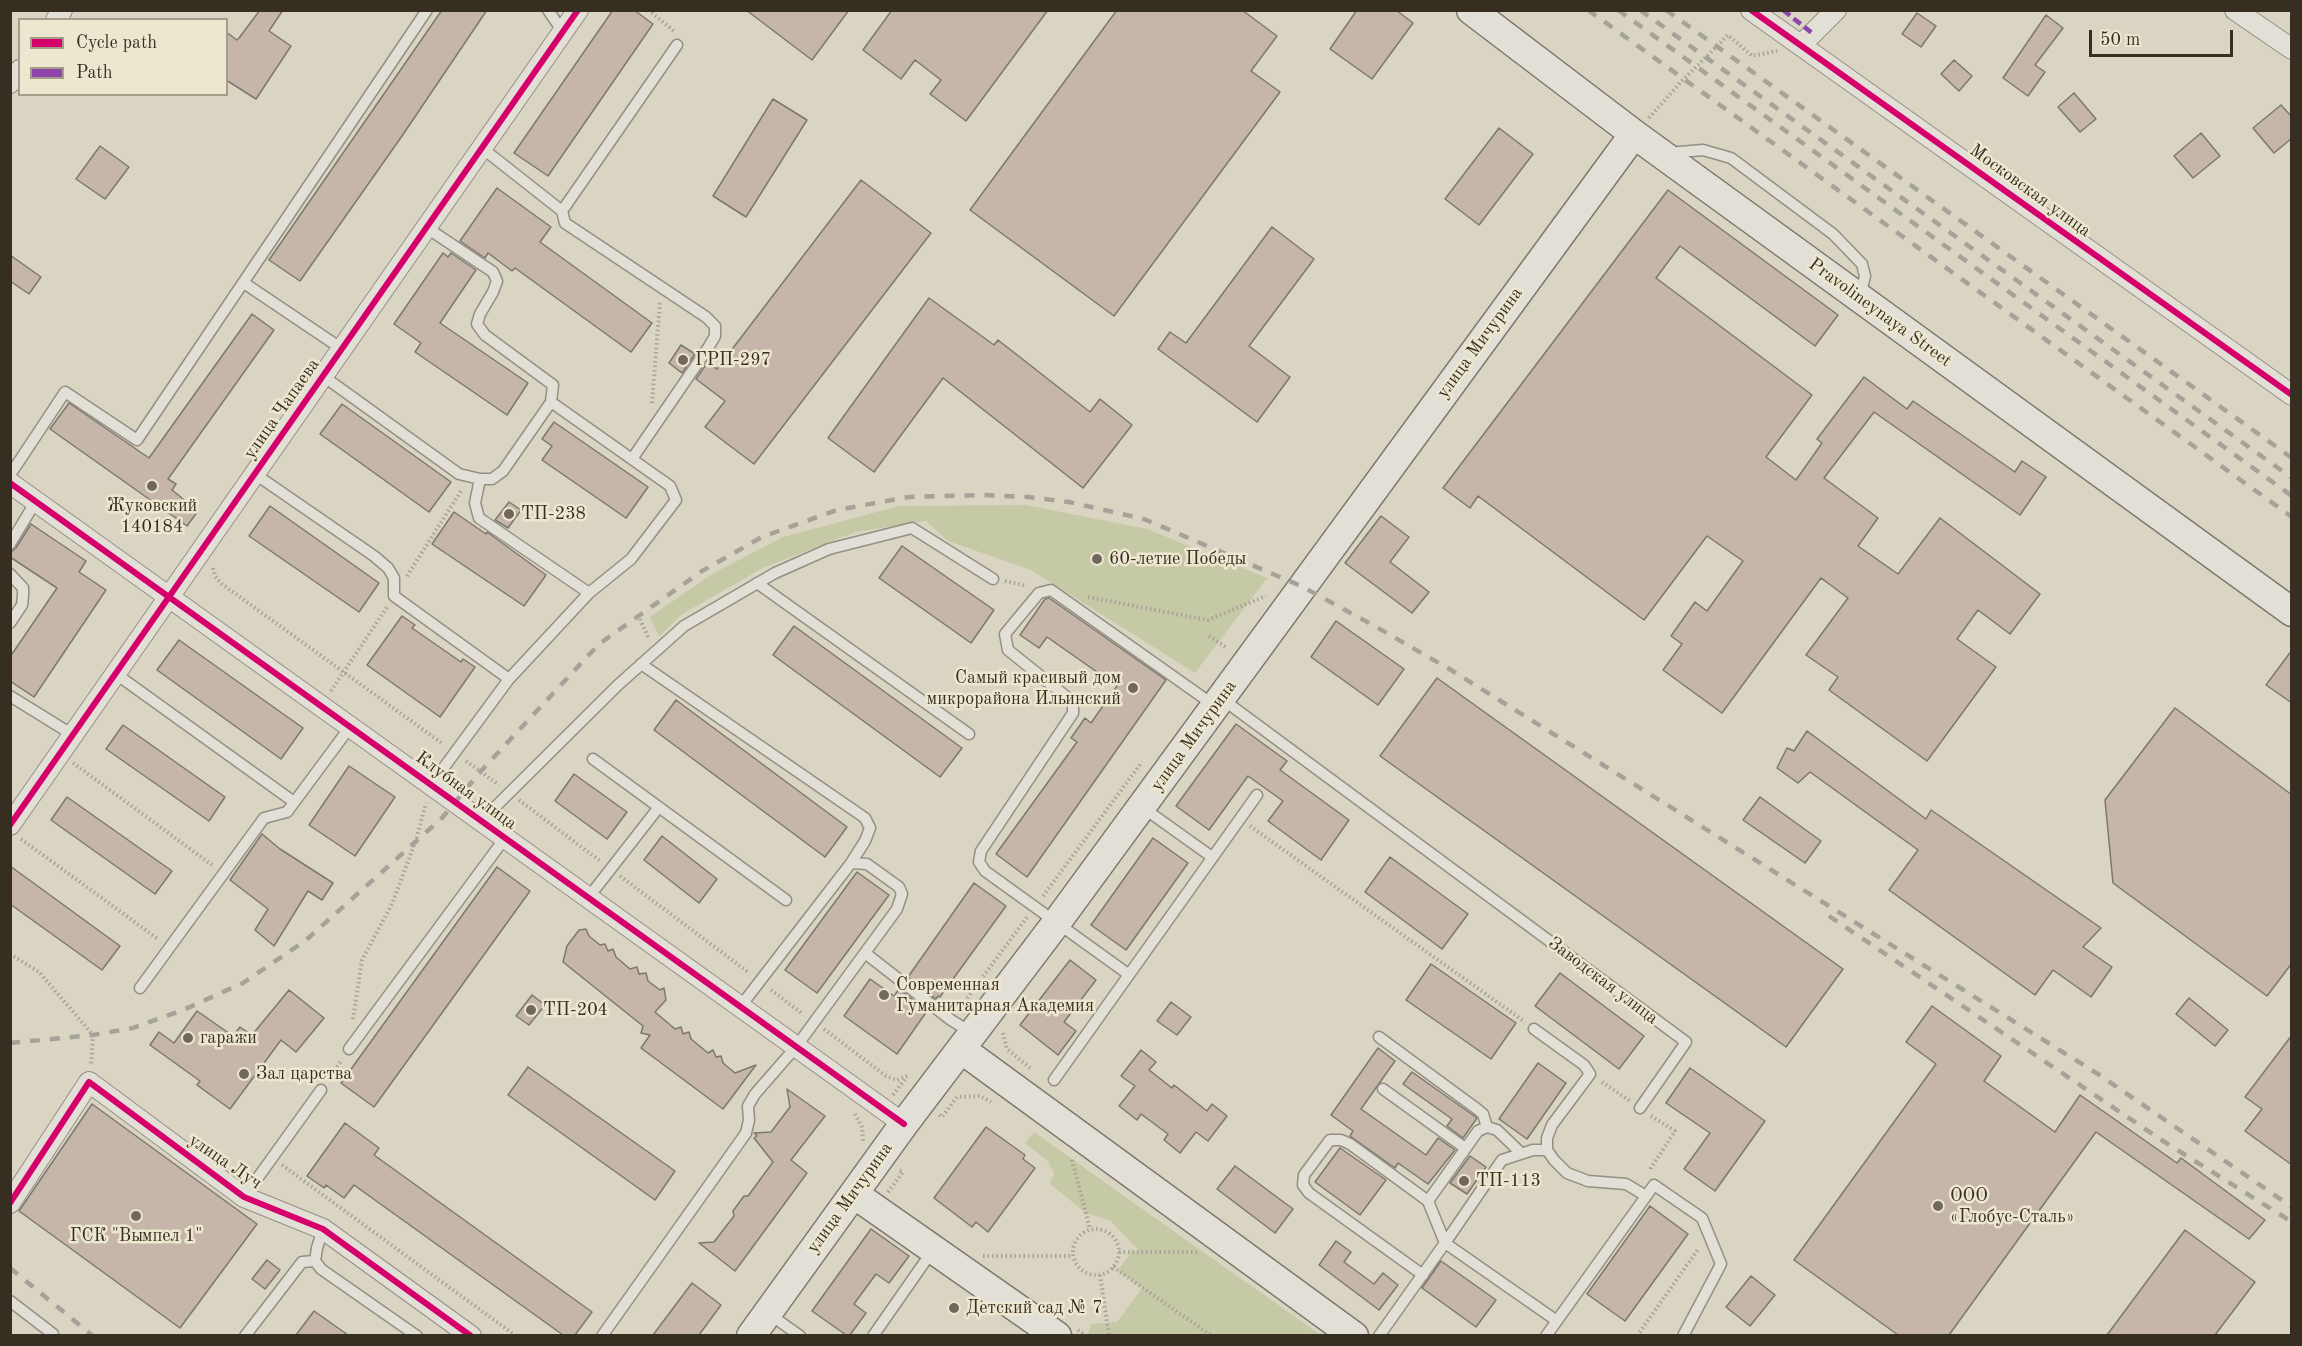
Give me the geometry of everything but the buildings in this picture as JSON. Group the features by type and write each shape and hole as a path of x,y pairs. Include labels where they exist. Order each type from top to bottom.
{"main road":[{"name":"Pravolineynaya Street","path":"1470,10 1634,134 2292,612"},
{"name":"улица Мичурина","path":"759,1324 904,1124 910,1094 962,1034 1046,914 1142,807 1301,586 1634,134"},
{"path":"962,1034 1354,1335"},
{"path":"854,1194 1057,1335"}],"street":[{"name":"улица Чапаева","path":"14,831 73,735 578,10"},
{"name":"Московская улица","path":"1752,10 2292,395"},
{"path":"1801,45 1836,10"},
{"path":"2235,10 2292,49"},
{"name":"Клубная улица","path":"10,483 904,1124"},
{"path":"10,1203 89,1082"},
{"name":"улица Луч","path":"89,1082 244,1197 324,1229 471,1335"}],"lane":[{"path":"10,475 65,392 137,440 427,10"},
{"path":"548,10 563,32"},
{"path":"562,211 677,45"},
{"path":"483,148 562,211 565,223 706,317 715,326 715,336 632,459"},
{"path":"1662,154 1703,150 1731,158 1833,234 1856,256 1862,264 1865,276 1860,298"},
{"path":"324,376 459,474 492,479 503,471 551,402 553,385 485,335 477,324 493,292 496,281 493,272 427,228"},
{"path":"243,283 342,349"},
{"path":"431,785 509,679 589,593 631,559 676,500 670,486 551,402"},
{"path":"255,474 374,556 388,568 394,578 394,596 509,679"},
{"path":"480,479 475,503 479,519 589,593"},
{"path":"10,544 36,501"},
{"path":"481,821 641,664 684,626 775,573 829,549 912,528 993,579"},
{"path":"10,574 23,588 22,605 10,623"},
{"path":"757,584 969,734"},
{"path":"1128,974 985,871 979,862 981,851 1073,713 1073,702 1008,650 1005,634 1039,593 1051,590 1219,702"},
{"path":"641,664 865,818 870,828 865,841 851,863 740,1007"},
{"path":"116,674 294,802"},
{"path":"10,696 73,735"},
{"name":"Заводская улица","path":"1219,702 1233,707 1686,1042 1640,1108"},
{"path":"140,988 264,818 287,812 350,727"},
{"path":"593,759 786,900"},
{"path":"1054,1080 1257,795"},
{"path":"588,898 659,807"},
{"path":"1142,807 1212,857"},
{"path":"349,1049 506,838"},
{"path":"602,1335 746,1133 749,1120 748,1106 755,1094 796,1047 897,909 902,894 898,887 867,864 851,863"},
{"path":"865,953 962,1034"},
{"path":"1534,1029 1584,1065 1590,1074 1552,1125 1547,1138 1547,1150 1567,1173 1588,1181 1626,1184 1646,1196"},
{"path":"1379,1037 1477,1109 1486,1120 1487,1127"},
{"path":"1383,1089 1465,1148"},
{"path":"244,1197 321,1090"},
{"path":"1428,1201 1478,1131 1487,1127 1505,1135 1521,1153"},
{"path":"1423,1275 1309,1193 1303,1185 1304,1175 1330,1140 1341,1140 1350,1144 1428,1201 1445,1243 1557,1321"},
{"path":"1379,1335 1502,1160 1533,1149 1547,1150"},
{"path":"1546,1335 1654,1185 1702,1218 1721,1264 1683,1335"},
{"path":"315,1261 324,1229"},
{"path":"873,1335 934,1250"},
{"path":"246,1335 302,1262 315,1261"},
{"path":"315,1261 321,1269 417,1335"},
{"path":"10,1301 53,1334 51,1335"},
{"path":"759,1324 800,1335"}],"path":[{"path":"648,10 675,30 677,45"},
{"path":"1634,134 1728,35 1752,56 1801,45"},
{"path":"650,434 661,287"},
{"path":"212,564 215,576 222,584 509,792 886,1076 897,1080 912,1073"},
{"path":"993,579 1208,620 1265,596 1301,586"},
{"path":"1259,605 1272,587"},
{"path":"638,615 655,651"},
{"path":"1209,636 1227,648"},
{"path":"1220,657 1233,639"},
{"path":"60,754 224,873"},
{"path":"962,1034 1046,914 1146,757"},
{"path":"321,1090 349,1049 362,960 392,904 416,840 431,785"},
{"path":"1239,819 1534,1029"},
{"path":"14,831 170,947"},
{"path":"10,954 39,972 93,1035 89,1082"},
{"path":"1006,1024 1002,1031 1007,1049 1034,1071"},
{"path":"1590,1074 1675,1131 1651,1168 1654,1185"},
{"path":"910,1094 942,1117 957,1097 980,1096 997,1106"},
{"path":"272,1158 516,1335"},
{"path":"1082,1166 1072,1159 1090,1229"},
{"path":"1098,1228 1112,1235 1117,1241 1119,1252 1113,1267 1100,1275 1089,1275 1082,1271 1073,1256 1073,1244 1077,1237 1090,1229 1098,1228"},
{"path":"1637,1335 1709,1234"},
{"path":"1119,1252 1203,1252 1194,1245"},
{"path":"982,1256 1073,1256"},
{"path":"1113,1267 1212,1335"},
{"path":"1100,1275 1109,1335"}],"green space":[{"path":"1026,505 1147,529 1267,578 1195,673 1031,570 948,541 926,521 855,532 763,568 682,614 659,637 650,617 712,574 783,537 899,506"},
{"path":"1034,1132 1321,1335 1088,1335 1091,1324 1117,1322 1142,1288 1118,1271 1131,1252 1139,1251 1111,1221 1086,1213 1050,1184 1054,1173 1048,1161 1025,1143"}],"railway":[{"path":"1588,10 2292,517"},
{"path":"1618,10 2292,496"},
{"path":"1640,10 2292,478"},
{"path":"1666,10 2292,458"},
{"path":"10,1043 93,1035 133,1028 183,1010 243,983 305,941 442,818 481,771 599,644 702,571 762,537 837,510 909,497 984,495 1028,497 1069,502 1144,519 1301,586 1373,625 1451,670 2098,1074 2292,1207"},
{"path":"1829,916 2163,1141 2292,1222"},
{"path":"10,1268 93,1336"}],"marked path":[{"path":"1783,10 1812,33"}],"cycle path":[{"path":"10,825 578,10"},
{"path":"1751,10 2292,395"},
{"path":"10,483 904,1124"},
{"path":"10,1203 89,1082 244,1197 323,1229 471,1336"}],"place":[{"name":"ГРП-297","path":"683,360"},
{"name":"Жуковский 140184","path":"152,486"},
{"name":"ТП-238","path":"509,514"},
{"name":"60-летие Победы","path":"1097,559"},
{"name":"Самый красивый дом микрорайона Ильинский","path":"1133,688"},
{"name":"Современная Гуманитарная Академия","path":"884,995"},
{"name":"ТП-204","path":"531,1010"},
{"name":"гаражи","path":"188,1038"},
{"name":"Зал царства","path":"244,1074"},
{"name":"ТП-113","path":"1464,1181"},
{"name":"ООО «Глобус-Сталь»","path":"1938,1206"},
{"name":"ГСК \"Вымпел 1\"","path":"136,1216"},
{"name":"Детский сад № 7","path":"954,1308"}]}
